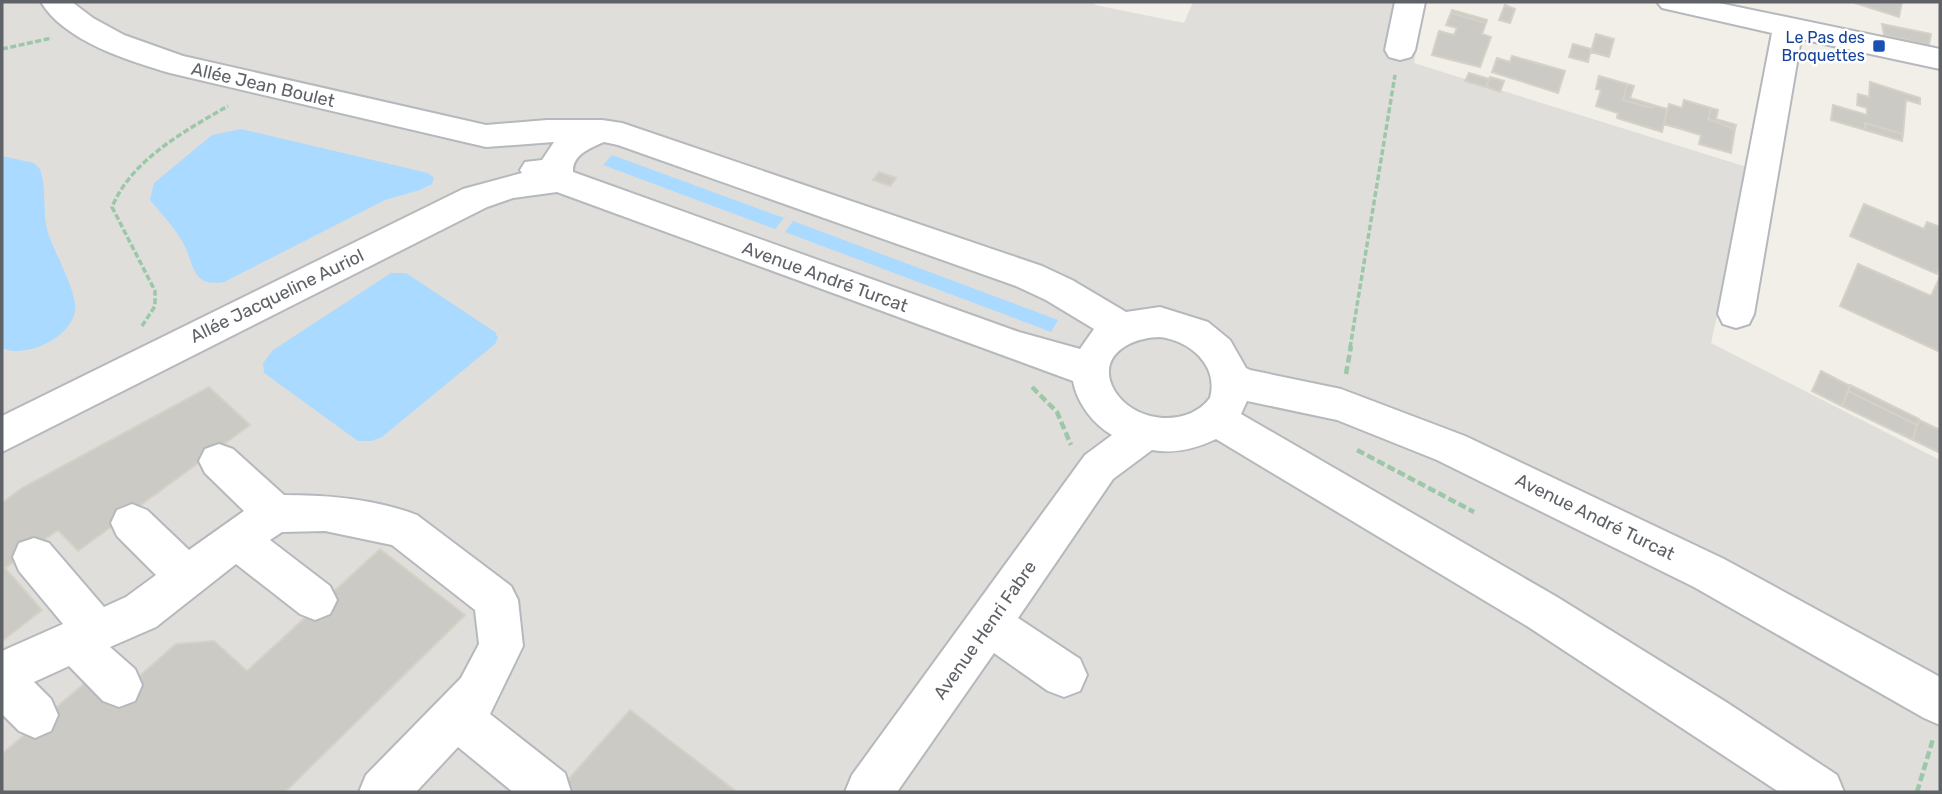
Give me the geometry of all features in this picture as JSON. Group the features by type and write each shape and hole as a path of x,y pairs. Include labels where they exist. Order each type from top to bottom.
{"street":[{"name":"Allée Jean Boulet","path":"55,2 70,17 136,53 181,66 428,113 486,136"},
{"path":"1400,50 1410,2"},
{"path":"1672,2 1778,17 1940,59"},
{"path":"1736,314 1778,17"},
{"path":"486,136 547,131 602,131 622,134 766,174 1014,258 1059,290 1122,328"},
{"path":"559,180 555,169 563,151 582,138 602,131"},
{"name":"Avenue André Turcat","path":"486,136 513,155 559,180 1015,346 1069,361 1091,372"},
{"name":"Allée Jacqueline Auriol","path":"2,435 475,198 510,186 559,180"},
{"path":"1150,322 1181,325 1214,346 1226,361 1231,378 1228,401 1214,420 1194,431 1171,435 1146,432 1123,422 1106,408 1095,391 1091,372 1095,354 1106,340 1122,328 1150,322"},
{"name":"Avenue André Turcat","path":"1231,378 1242,384 1341,405 1451,448 1543,478 1709,573 1938,717"},
{"name":"Avenue Henri Fabre","path":"1099,467 1109,426 1106,408"},
{"path":"1214,420 1258,442 1329,487 1541,609 1622,659 1820,792"},
{"name":"Avenue Henri Fabre","path":"869,792 1099,467 1118,450 1146,432"},
{"path":"219,461 275,514"},
{"path":"35,715 17,697 4,672 141,612 236,539 275,514 325,513 402,528 496,600 501,646 477,694 383,792"},
{"path":"132,523 187,577"},
{"path":"236,539 315,600"},
{"path":"34,557 88,635 88,657 119,685"},
{"path":"989,624 1064,675"},
{"path":"456,716 548,790"}],"path":[{"path":"2,49 62,36"},
{"path":"1345,378 1400,50"},
{"path":"134,334 144,325 155,306 155,291 112,206 115,194 122,184 170,142 229,105"},
{"path":"1348,445 1474,512"},
{"path":"1917,792 1938,717"}],"shaded area":[{"path":"2,2 1096,2 1095,5 1184,23 1193,2 1424,2 1414,63 1750,168 1711,343 1940,460 1940,792 2,792"}],"water":[{"path":"241,129 428,173 434,178 432,184 420,190 385,200 224,282 204,281 195,271 178,235 150,200 154,183 212,135"},
{"path":"612,155 784,218 775,229 603,165"},
{"path":"2,156 34,163 40,169 48,233 75,304 69,326 60,335 37,348 24,351 2,348"},
{"path":"793,221 1058,320 1051,332 785,232"},
{"path":"391,273 406,273 495,332 498,338 495,344 382,437 371,441 358,441 264,373 263,363 273,350"}],"building":[{"path":"1852,2 1902,2 1899,17"},
{"path":"1505,5 1515,9 1510,23 1499,20"},
{"path":"1452,10 1487,20 1486,23 1451,13"},
{"path":"1451,13 1486,23 1482,34 1491,37 1480,67 1432,55 1439,31 1454,35 1457,28 1446,25"},
{"path":"1882,24 1931,34 1929,45 1884,35"},
{"path":"1596,34 1614,39 1609,57 1591,52"},
{"path":"1573,44 1591,49 1588,62 1569,57"},
{"path":"1512,56 1565,71 1558,93 1492,72 1497,58 1510,62"},
{"path":"1469,73 1489,79 1486,87 1465,81"},
{"path":"1599,76 1627,84 1623,100 1667,109 1662,132 1617,118 1618,113 1596,106 1601,90 1596,89"},
{"path":"1490,77 1504,81 1500,92 1486,87"},
{"path":"1870,82 1920,98 1920,104 1906,100 1903,134 1865,123 1865,130 1831,120 1833,105 1867,115 1867,108 1857,105 1858,94 1869,97"},
{"path":"1627,84 1634,86 1630,98 1653,105 1652,108 1623,100"},
{"path":"1684,100 1711,108 1708,119 1735,129 1731,153 1699,144 1701,135 1664,124 1669,104 1682,108"},
{"path":"1711,108 1718,110 1716,119 1736,125 1735,129 1708,119"},
{"path":"1865,123 1903,134 1902,141 1865,130"},
{"path":"879,172 896,178 890,186 873,180"},
{"path":"1864,204 1924,229 1927,222 1940,227 1940,264 1937,274 1850,236"},
{"path":"1858,264 1931,296 1940,277 1940,352 1840,306"},
{"path":"1821,371 1850,386 1842,406 1812,391"},
{"path":"1850,385 1919,419 1917,425 1848,391"},
{"path":"209,387 250,425 78,551 58,530 5,568 42,610 2,641 2,503 22,488"},
{"path":"1848,391 1917,425 1913,440 1842,406"},
{"path":"1919,420 1940,430 1940,453 1913,440"},
{"path":"380,549 465,615 285,792 2,792 2,754 87,681 110,702 176,644 214,641 247,671"},
{"path":"630,710 737,792 557,792"}],"place":[{"name":"Le Pas des Broquettes","path":"1879,46"}]}
